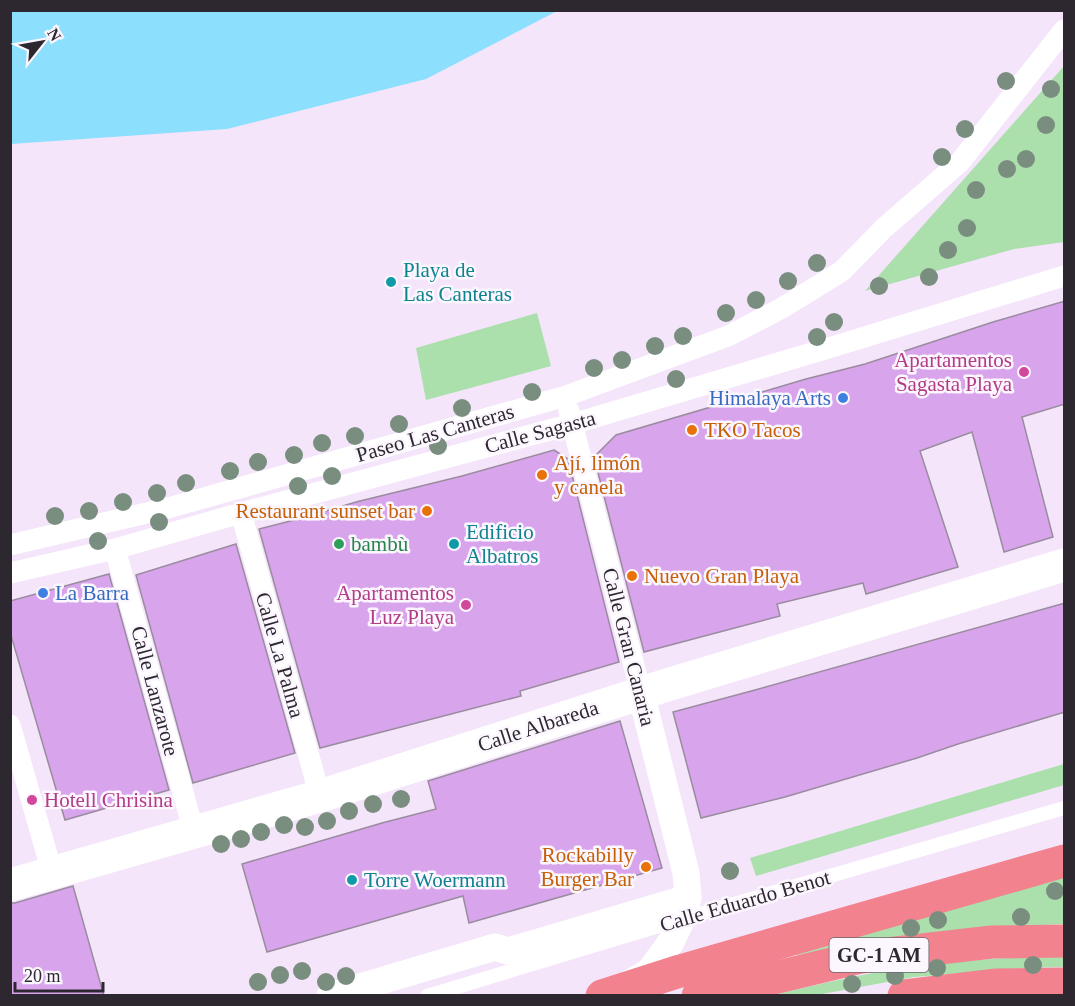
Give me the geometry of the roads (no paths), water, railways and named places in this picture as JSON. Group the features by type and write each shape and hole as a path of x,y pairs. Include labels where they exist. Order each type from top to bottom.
{"highway":[{"path":"610,993 1065,861"},
{"name":"GC-1 AM","path":"698,996 861,957 992,942 1065,941"},
{"name":"GC-1 AM","path":"904,996 997,985 1065,984"}],"street":[{"name":"Paseo Las Canteras","path":"10,545 168,508 566,396 728,336 782,308 842,271 884,228 960,162 1065,30"},
{"name":"Calle Sagasta","path":"10,573 115,549 572,424 1065,276"},
{"name":"Calle Gran Canaria","path":"566,396 686,873 685,908"},
{"name":"Calle La Palma","path":"241,513 320,796"},
{"name":"Calle Lanzarote","path":"115,549 194,832"},
{"name":"Calle Albareda","path":"10,885 320,796 641,693 1065,565"},
{"path":"10,725 51,872"},
{"path":"610,993 649,972 671,942 685,908"},
{"name":"Calle Eduardo Benot","path":"330,996 495,946 508,951 685,908"}],"lane":[{"name":"Calle Eduardo Benot","path":"427,996 685,908 1065,808"}],"water":[{"path":"11,10 557,11 426,79 227,129 11,144"}],"place":[{"name":"Playa de Las Canteras","path":"391,282"},
{"name":"Apartamentos Sagasta Playa","path":"1024,372"},
{"name":"Himalaya Arts","path":"843,398"},
{"name":"TKO Tacos","path":"692,430"},
{"name":"Ají, limón y canela","path":"542,475"},
{"name":"Restaurant sunset bar","path":"427,511"},
{"name":"bambù","path":"339,544"},
{"name":"Edificio Albatros","path":"454,544"},
{"name":"Nuevo Gran Playa","path":"632,576"},
{"name":"La Barra","path":"43,593"},
{"name":"Apartamentos Luz Playa","path":"466,605"},
{"name":"Hotell Chrisina","path":"32,800"},
{"name":"Rockabilly Burger Bar","path":"646,867"},
{"name":"Torre Woermann","path":"352,880"}]}
